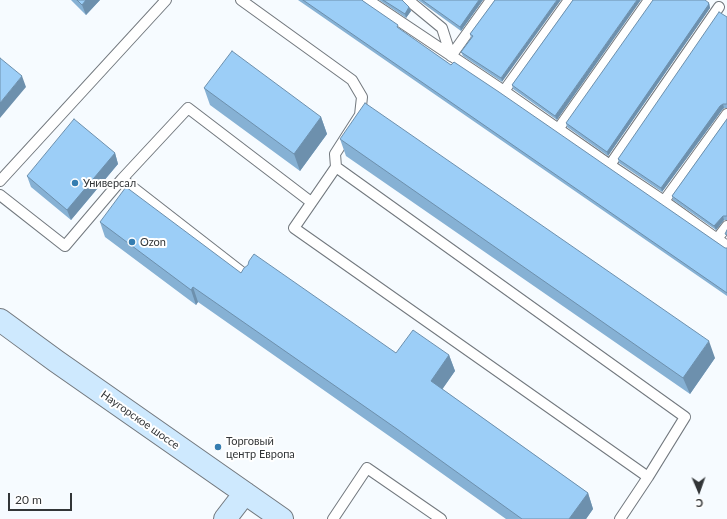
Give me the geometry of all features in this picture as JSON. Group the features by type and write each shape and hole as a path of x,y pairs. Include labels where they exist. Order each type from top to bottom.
{"main road":[{"name":"Наугорское шоссе","path":"0,320 56,361 282,519"},
{"path":"224,519 245,493"}],"lane":[{"path":"0,181 166,0"},
{"path":"241,0 352,80 362,97 360,115 335,154 336,167 294,228 648,477"},
{"path":"368,0 559,128 727,246"},
{"path":"451,56 491,0"},
{"path":"504,91 568,0"},
{"path":"559,128 649,0"},
{"path":"411,1 442,28 451,56"},
{"path":"610,165 719,7"},
{"path":"0,195 65,246 122,179 188,108 311,202"},
{"path":"664,201 727,114"},
{"path":"336,167 685,417 620,519"},
{"path":"122,179 248,277"},
{"path":"718,239 727,226"},
{"path":"333,519 367,468 441,519"}],"building":[{"path":"77,0 86,0 82,5"},
{"path":"303,0 362,0 451,65 454,62 727,248 727,293"},
{"path":"383,0 402,0 409,7 405,14"},
{"path":"422,0 479,0 460,27"},
{"path":"495,0 557,0 501,78 461,52 473,36 470,34"},
{"path":"573,0 637,0 555,116 512,85"},
{"path":"653,0 705,0 709,4 607,152 566,123"},
{"path":"719,12 727,17 727,104 720,106 661,188 618,159"},
{"path":"232,51 321,117 294,154 204,88"},
{"path":"0,58 22,76 0,103"},
{"path":"365,103 709,341 683,378 340,139"},
{"path":"74,119 115,153 67,210 27,176"},
{"path":"727,119 727,216 723,216 714,226 672,196"},
{"path":"126,187 241,273 248,265 254,254 396,353 413,330 449,355 431,381 588,493 569,519 522,519 397,429 193,287 191,290 100,222"}],"place":[{"name":"Универсал","path":"75,183"},
{"name":"Ozon","path":"132,242"},
{"name":"Торговый центр Европа","path":"218,447"}]}
